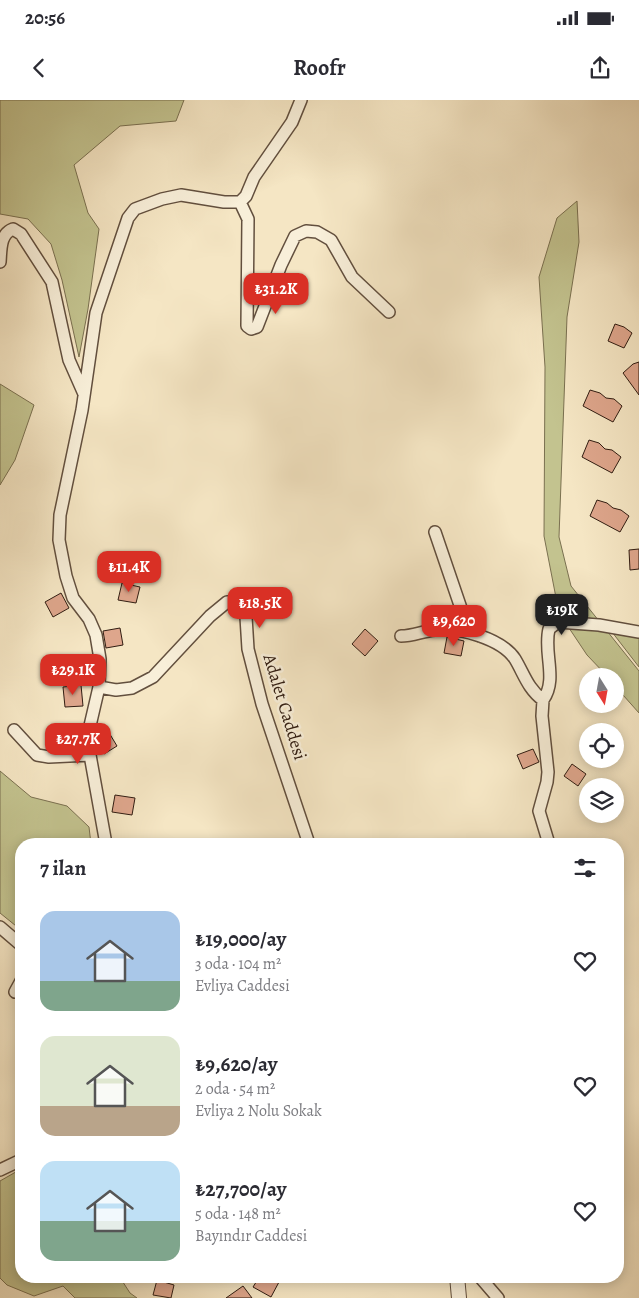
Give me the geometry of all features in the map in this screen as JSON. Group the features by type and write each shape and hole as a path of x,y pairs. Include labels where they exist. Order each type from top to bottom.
{"street":[{"path":"105,838 90,755 89,730 99,687 100,660 96,635 89,619 73,598 66,576 59,540 60,515 84,394 96,312 128,218 135,209 162,199 181,195 224,202 240,202 246,196 254,177 292,122 301,100"},
{"path":"240,202 248,219 247,326 252,329 257,327 281,265 295,236 306,230 317,232 331,240 352,277 389,312"},
{"path":"0,262 2,238 7,231 13,229 21,234 52,282 69,360 84,394"},
{"path":"435,532 464,617 468,625 482,637"},
{"name":"Adalet Caddesi","path":"99,687 116,690 132,688 152,677 210,616 227,602 239,604 246,617 248,649 262,704 308,838"},
{"path":"547,838 539,811 548,772 542,716 543,700 548,692 550,683 547,637 549,629 558,622 599,625 639,632"},
{"path":"401,636 410,636 435,630 455,630 500,644 509,651 534,693 543,700"},
{"path":"14,730 37,755 49,757 90,755"},
{"path":"0,927 15,940"},
{"path":"0,1170 15,1163"},
{"path":"458,1283 459,1298"},
{"path":"485,1283 498,1298"}],"green space":[{"path":"0,100 184,100 176,121 120,126 74,165 88,213 99,229 79,357 62,280 51,244 28,219 0,214"},
{"path":"577,201 579,242 567,317 559,537 571,586 639,671 639,713 624,696 624,668 599,668 587,655 559,613 544,536 545,367 539,277 557,218"},
{"path":"0,384 34,405 15,460 0,485"},
{"path":"612,632 639,638 639,667"},
{"path":"0,771 31,797 67,806 89,827 90,838 15,838 15,925 0,913"},
{"path":"15,1172 15,1283 124,1283 130,1293 137,1298 75,1298 63,1286 34,1296 7,1285 0,1278 0,1181"}],"building":[{"path":"615,324 624,327 632,333 624,348 608,341"},
{"path":"639,362 639,395 623,373 633,364"},
{"path":"590,390 600,393 606,398 614,399 622,406 613,422 583,406"},
{"path":"589,440 599,443 605,449 612,450 621,457 612,473 582,457"},
{"path":"597,500 621,510 629,516 620,532 590,516"},
{"path":"639,549 639,569 630,570 629,550"},
{"path":"122,583 140,587 136,603 118,600"},
{"path":"61,593 69,608 53,617 45,602"},
{"path":"120,628 123,645 106,648 103,631"},
{"path":"365,629 378,641 365,656 352,644"},
{"path":"447,637 464,641 461,656 444,653"},
{"path":"81,685 83,706 65,707 63,687"},
{"path":"108,731 117,746 104,754 97,743 97,737"},
{"path":"533,749 539,762 523,769 517,755"},
{"path":"572,764 586,774 583,778 579,778 578,786 564,776"},
{"path":"115,795 135,798 132,815 112,812"},
{"path":"156,1283 174,1285 171,1298 153,1295"},
{"path":"256,1283 278,1283 271,1297 253,1287"},
{"path":"243,1286 252,1298 226,1298"}]}
